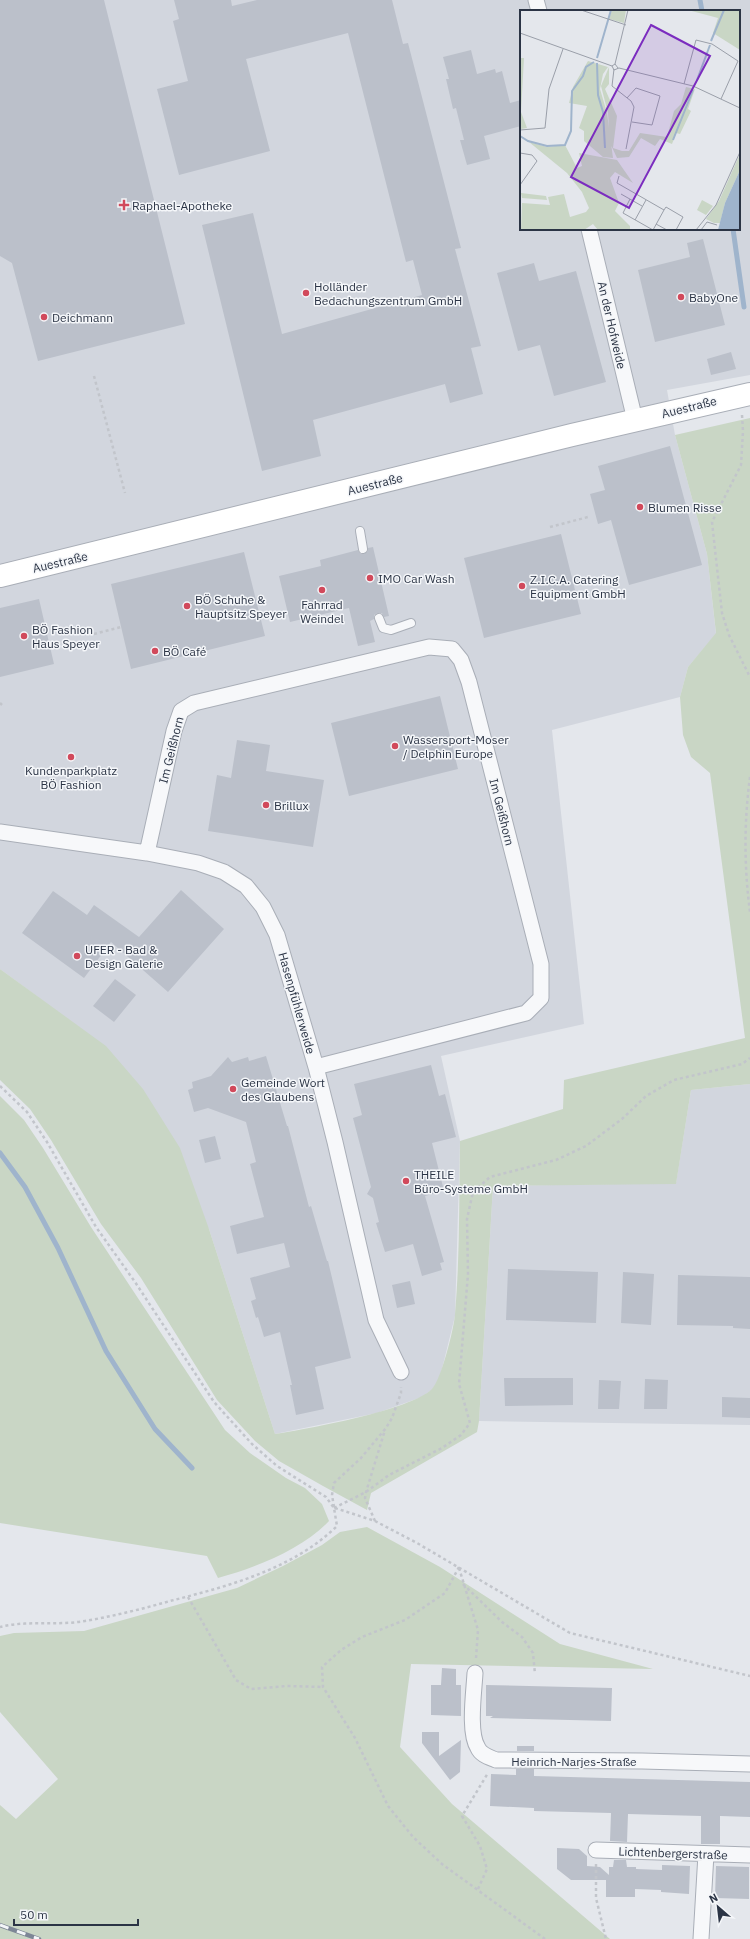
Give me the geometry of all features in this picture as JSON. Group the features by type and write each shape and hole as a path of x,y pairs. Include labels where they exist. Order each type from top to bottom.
{"street":[{"path":"536,0 539,10"},
{"name":"An der Hofweide","path":"590,230 635,420"},
{"name":"Auestraße","path":"0,576 635,420 744,395"},
{"name":"Im Geißhorn","path":"147,853 174,731 181,711 194,703 429,647 452,649 461,660 471,689 541,964 541,998 526,1013 316,1067"},
{"name":"Hasenpfühlerweide","path":"0,832 147,853 198,863 224,872 246,886 263,907 277,935 316,1067 376,1320 401,1372"},
{"name":"Heinrich-Narjes-Straße","path":"475,1674 473,1730 475,1741 478,1749 486,1756 496,1760 642,1760 750,1764"},
{"name":"Lichtenbergerstraße","path":"596,1850 750,1855"},
{"path":"701,1939 706,1854"}],"lane":[{"path":"360,531 363,549"},
{"path":"379,618 383,628 391,630 411,623"}],"path":[{"path":"94,376 103,415 125,493"},
{"path":"744,395 741,410 743,431 741,465 712,522 713,544 722,613 729,635 750,677"},
{"path":"550,527 588,518"},
{"path":"94,634 121,627"},
{"path":"750,776 747,800 746,879 750,912"},
{"path":"334,1508 366,1492 389,1475 442,1448 460,1435 470,1423 459,1384 468,1274 467,1219 473,1192 490,1178 556,1160 586,1146 622,1119 646,1096 674,1080 742,1064 750,1058"},
{"path":"0,1086 26,1112 47,1142 96,1227 135,1282 214,1402 252,1444 277,1466 326,1497 334,1508 375,1521 418,1543 570,1633 750,1676"},
{"path":"0,1627 15,1623 83,1621 126,1613 188,1597 238,1583 281,1564 321,1542 338,1526 332,1495 334,1483 361,1458 386,1428 392,1418 401,1393 401,1372"},
{"path":"375,1521 365,1498 386,1428"},
{"path":"459,1567 478,1630 475,1674"},
{"path":"459,1567 445,1593 405,1620 362,1637 341,1650 322,1667 323,1687 355,1738 388,1806 413,1837 442,1864 545,1939"},
{"path":"463,1584 502,1622 522,1637 533,1653 535,1674"},
{"path":"188,1597 236,1680 251,1689 286,1686 323,1687"},
{"path":"478,1889 487,1869 480,1846 462,1816 496,1760"},
{"path":"596,1850 596,1898 606,1939"}],"shaded area":[{"path":"0,0 750,0 750,375 667,390 675,435 707,554 716,634 688,667 680,697 552,730 584,1024 441,1056 460,1141 455,1316 440,1377 433,1389 422,1397 377,1413 275,1434 209,1229 38,997 0,969"},
{"path":"750,1084 750,1425 479,1421 493,1186 676,1183 691,1090"}],"green space":[{"path":"750,418 750,1084 691,1090 676,1184 493,1186 479,1421 477,1432 371,1493 367,1510 279,1461 255,1441 217,1400 141,1278 101,1224 51,1140 30,1109 0,1080 0,969 106,1046 143,1089 180,1148 209,1229 275,1434 358,1418 421,1397 432,1389 436,1384 443,1365 450,1342 455,1314 459,1250 460,1141 563,1109 564,1080 745,1038 710,773 691,757 683,735 680,697 688,667 716,633 707,554 675,435"},
{"path":"0,1096 24,1120 43,1148 91,1227 225,1430 250,1453 286,1478 305,1488 322,1504 329,1521 306,1540 292,1549 263,1563 218,1578 207,1556 0,1523"},
{"path":"367,1527 440,1567 560,1644 653,1669 411,1664 400,1747 452,1804 610,1939 0,1939 0,1805 16,1819 58,1779 0,1712 0,1636 14,1633 84,1631 237,1588 322,1545 340,1532"}],"building":[{"path":"0,0 104,0 185,324 38,361 12,263 0,256"},
{"path":"174,0 231,0 232,6 257,0 392,0 403,44 408,43 461,248 455,249 481,346 471,348 483,394 450,403 445,384 313,420 321,456 262,471 202,225 253,213 282,334 422,295 413,260 406,262 348,33 246,59 270,151 179,175 157,89 188,81 173,21 179,19"},
{"path":"471,50 477,74 495,69 496,73 502,71 510,103 520,100 520,126 484,136 490,159 467,165 460,140 464,140 456,108 453,109 446,79 449,79 443,57"},
{"name":"BabyOne","path":"703,239 725,325 655,342 638,270 690,257 687,243"},
{"path":"534,263 539,281 576,271 606,382 554,396 540,345 518,351 497,273"},
{"path":"731,352 736,369 711,375 707,359"},
{"name":"Blumen Risse","path":"670,446 702,565 629,585 611,520 598,524 590,494 605,490 598,466"},
{"name":"Z.I.C.A. Catering Equipment GmbH","path":"561,534 581,614 484,638 464,558"},
{"name":"Fahrrad Weindel","path":"373,547 389,616 384,617 382,613 377,613 374,615 374,619 370,621 375,642 358,646 349,608 290,622 279,576 321,566 320,560 358,550 361,554 364,554 368,551 368,548"},
{"name":"BÖ Schuhe & Hauptsitz Speyer","path":"244,552 265,636 131,669 111,584"},
{"name":"BÖ Fashion Haus Speyer","path":"39,599 54,664 0,677 0,608"},
{"name":"Wassersport-Moser / Delphin Europe","path":"440,696 458,769 349,796 331,723"},
{"name":"Brillux","path":"237,740 270,745 266,771 324,780 313,847 208,831 217,775 231,778"},
{"path":"181,890 224,929 168,992 111,942 84,978 22,933 53,891 87,915 94,905 139,937"},
{"path":"115,979 136,995 114,1022 93,1006"},
{"path":"266,1056 288,1126 309,1207 311,1206 328,1261 351,1358 315,1367 324,1409 296,1415 290,1385 292,1385 280,1332 264,1337 251,1301 256,1299 250,1278 290,1267 284,1243 237,1254 230,1226 264,1217 250,1164 256,1162 246,1122 208,1108 194,1112 188,1090 193,1088 192,1082 211,1076 228,1057 232,1062 248,1057 249,1061"},
{"path":"431,1065 439,1096 445,1094 456,1137 432,1143 444,1191 425,1196 444,1262 440,1263 442,1270 422,1276 413,1244 385,1252 376,1223 379,1222 373,1198 367,1194 371,1187 353,1118 362,1115 354,1084"},
{"path":"215,1136 221,1159 205,1163 199,1140"},
{"path":"508,1269 598,1272 596,1323 506,1320"},
{"path":"623,1272 654,1274 651,1325 621,1323"},
{"path":"678,1275 750,1277 750,1329 733,1328 733,1326 677,1325"},
{"path":"410,1281 415,1304 397,1308 392,1285"},
{"path":"504,1378 573,1378 573,1405 505,1406"},
{"path":"645,1379 668,1380 667,1409 644,1409"},
{"path":"599,1380 621,1381 619,1409 598,1409"},
{"path":"722,1397 750,1398 750,1418 722,1417"},
{"path":"442,1668 456,1669 456,1685 461,1685 461,1716 431,1715 431,1685 441,1685"},
{"path":"486,1685 612,1688 611,1721 490,1718 493,1716 486,1716"},
{"path":"422,1732 439,1732 439,1756 461,1740 460,1772 450,1780 422,1743"},
{"path":"517,1746 534,1746 534,1751 517,1751"},
{"path":"516,1769 534,1769 534,1776 750,1782 750,1817 720,1816 720,1844 701,1844 701,1816 628,1814 627,1842 610,1841 611,1813 534,1811 534,1808 490,1806 491,1774 516,1775"},
{"path":"557,1848 579,1849 587,1856 587,1866 600,1867 609,1875 609,1867 613,1867 614,1860 626,1860 627,1867 636,1867 636,1869 662,1870 662,1865 690,1866 689,1894 661,1892 661,1890 635,1889 635,1897 606,1897 606,1880 571,1880 557,1869"},
{"path":"716,1866 749,1867 749,1899 715,1898"}],"waterway":[{"path":"700,0 702,10"},
{"path":"733,230 744,307"},
{"path":"0,1153 25,1187 58,1248 106,1351 155,1429 192,1468"}],"railway":[{"path":"0,1925 39,1939"}],"place":[{"name":"Raphael-Apotheke","path":"124,205"},
{"name":"Holländer Bedachungszentrum GmbH","path":"306,293"},
{"name":"BabyOne","path":"681,297"},
{"name":"Deichmann","path":"44,317"},
{"name":"Blumen Risse","path":"640,507"},
{"name":"IMO Car Wash","path":"370,578"},
{"name":"Z.I.C.A. Catering Equipment GmbH","path":"522,586"},
{"name":"Fahrrad Weindel","path":"322,590"},
{"name":"BÖ Schuhe & Hauptsitz Speyer","path":"187,606"},
{"name":"BÖ Fashion Haus Speyer","path":"24,636"},
{"name":"BÖ Café","path":"155,651"},
{"name":"Wassersport-Moser / Delphin Europe","path":"395,746"},
{"name":"Kundenparkplatz BÖ Fashion","path":"71,757"},
{"name":"Brillux","path":"266,805"},
{"name":"UFER - Bad & Design Galerie","path":"77,956"},
{"name":"Gemeinde Wort des Glaubens","path":"233,1089"},
{"name":"THEILE Büro-Systeme GmbH","path":"406,1181"}]}
